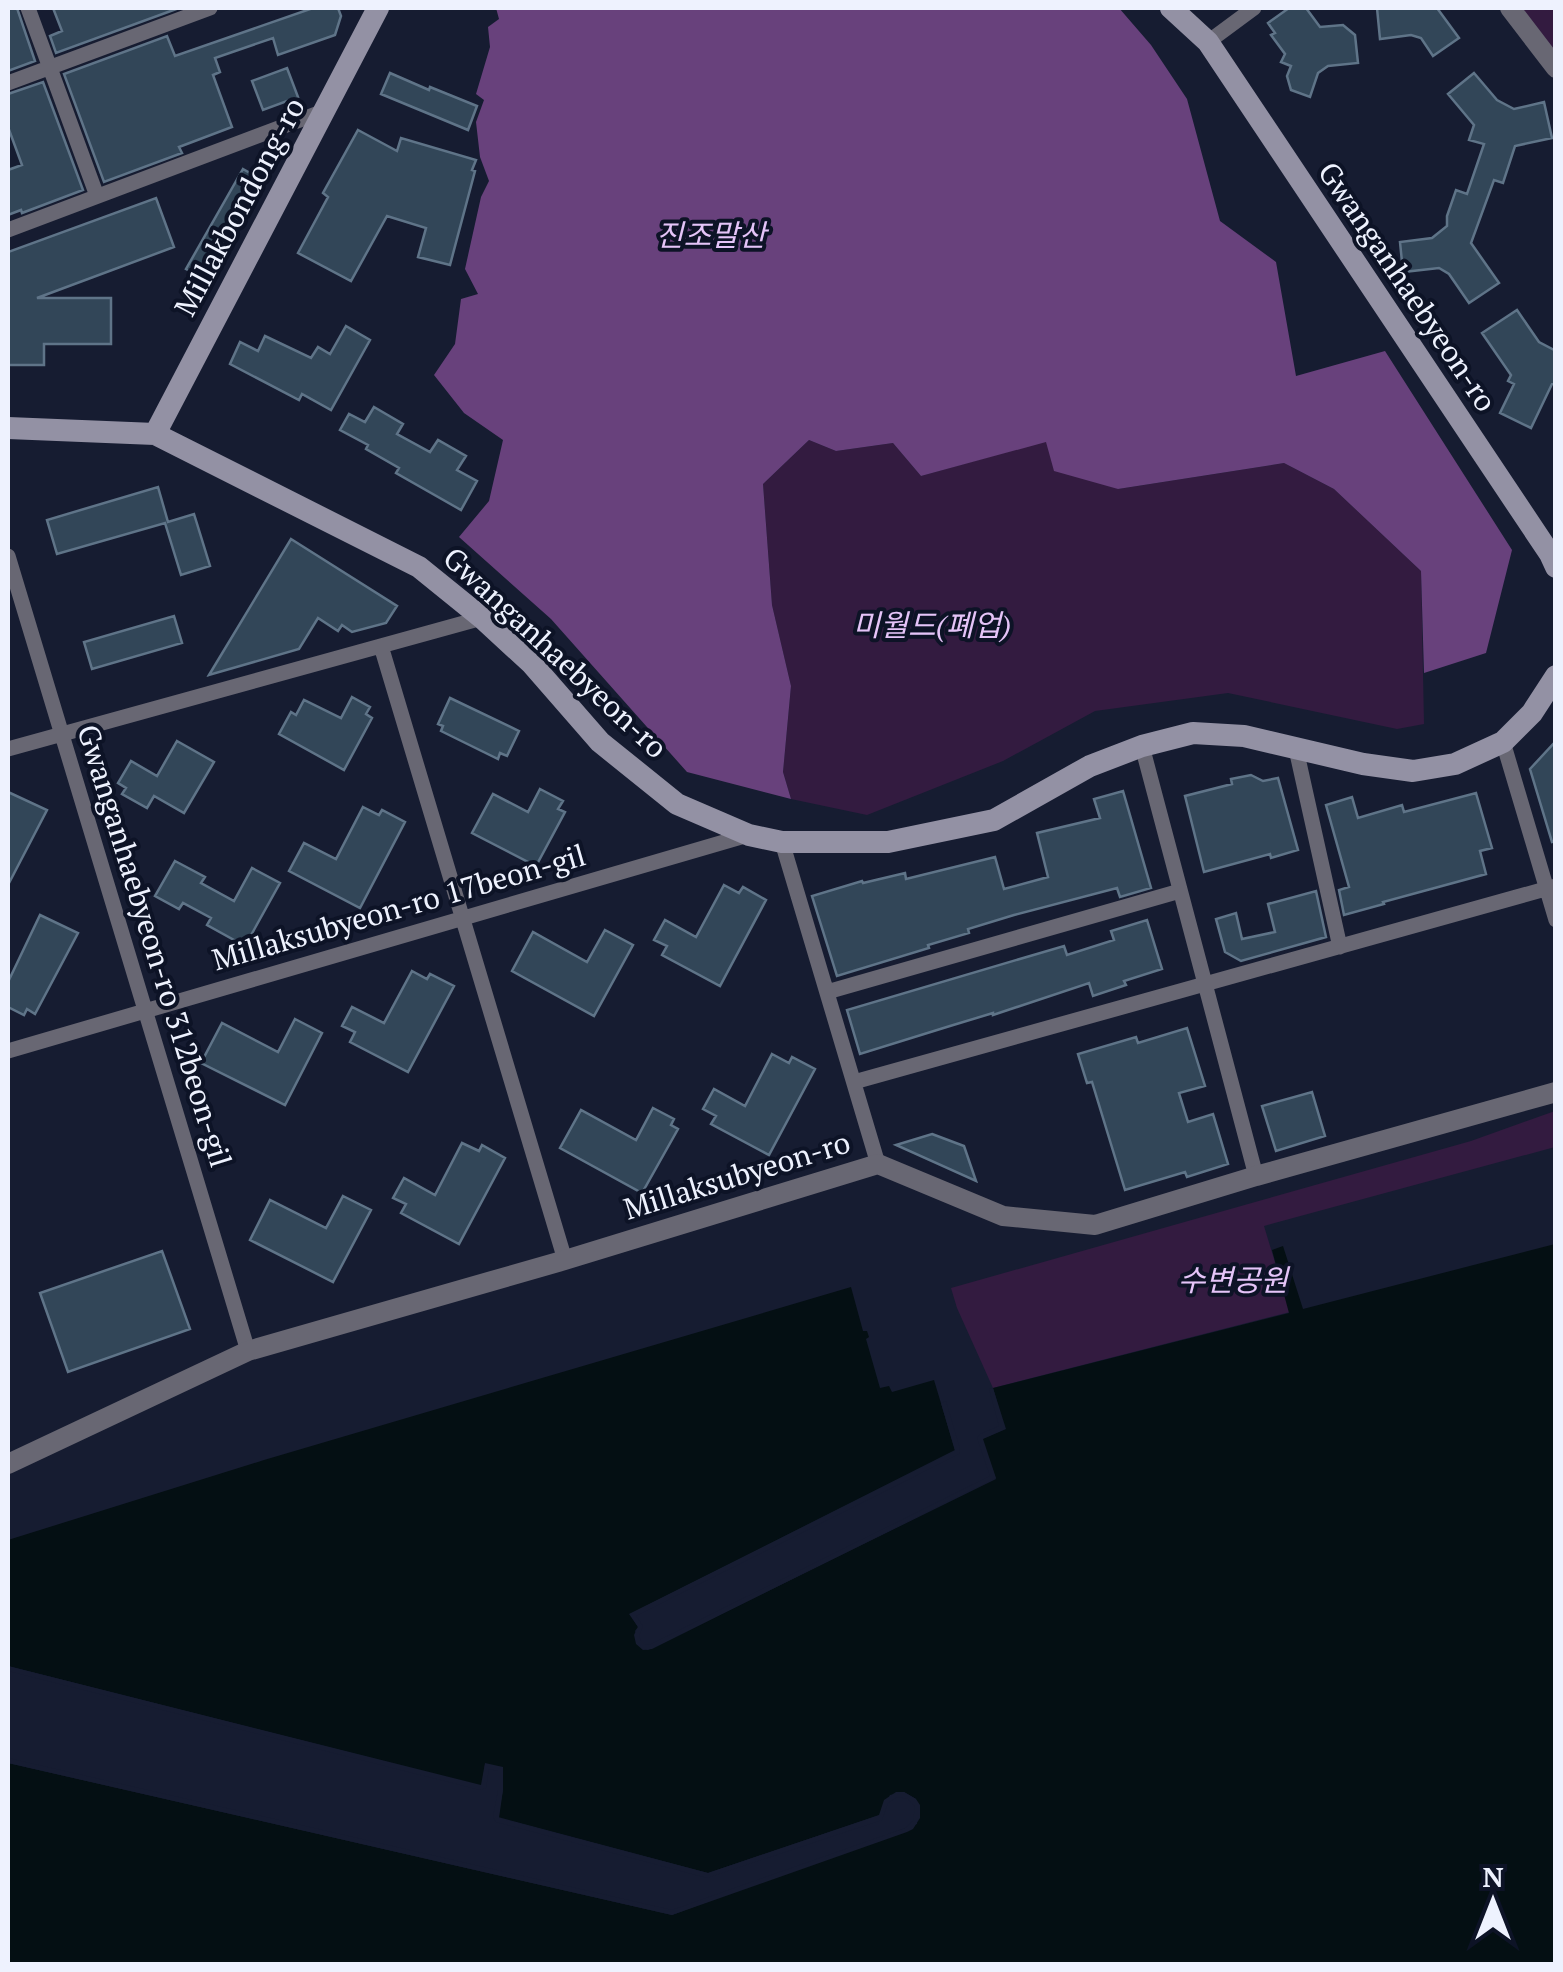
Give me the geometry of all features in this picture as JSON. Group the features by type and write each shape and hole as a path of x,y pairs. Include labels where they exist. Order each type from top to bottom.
{"main road":[{"name":"Millakbondong-ro","path":"155,434 378,8"},
{"name":"Gwanganhaebyeon-ro","path":"1171,8 1208,42 1554,557"},
{"name":"Gwanganhaebyeon-ro","path":"8,428 155,434 420,568 532,664 600,742 677,804 749,834 782,842 888,842 994,820 1090,766 1193,732 1244,736 1363,764 1413,771 1455,764 1503,742 1532,712 1556,676"}],"street":[{"path":"28,8 97,196"},
{"path":"8,83 210,8"},
{"path":"1208,42 1254,8"},
{"path":"1510,8 1556,68"},
{"path":"8,230 324,111"},
{"name":"Gwanganhaebyeon-ro 312beon-gil","path":"8,556 248,1351"},
{"path":"8,749 482,618"},
{"path":"381,646 565,1260"},
{"path":"1503,742 1551,888 1556,920"},
{"path":"1142,746 1256,1176"},
{"path":"1296,748 1340,948"},
{"name":"Millaksubyeon-ro 17beon-gil","path":"8,1051 749,834"},
{"path":"782,842 878,1164"},
{"path":"854,1082 1551,888"},
{"path":"827,992 1180,891"},
{"name":"Millaksubyeon-ro","path":"8,1464 248,1351 878,1164 1003,1216 1095,1225 1556,1092"}],"green space":[{"name":"진조말산","path":"496,8 1119,8 1151,45 1187,99 1220,221 1276,262 1296,376 1385,351 1512,550 1486,653 1424,673 1421,571 1334,489 1284,463 1118,489 1054,471 1046,442 921,476 893,443 836,451 809,440 763,484 772,605 791,686 783,772 791,799 687,772 551,619 459,537 489,501 503,440 464,413 434,375 455,344 461,299 478,294 465,269 481,197 489,181 480,157 476,122 484,100 476,94 490,47 488,27 499,19"},
{"path":"1510,8 1555,8 1555,68"},
{"name":"미월드(폐업)","path":"809,440 836,451 893,443 921,476 1046,441 1118,489 1284,463 1334,489 1421,571 1424,724 1397,729 1228,693 1095,711 1003,761 867,815 791,799 783,772 791,686 772,605 763,484"},
{"name":"수변공원","path":"1555,1111 1555,1147 1264,1226 1290,1312 993,1388 957,1308 951,1288 1471,1141"}],"shaded area":[{"path":"1555,1244 1555,1964 8,1964 8,1763 672,1915 917,1824 916,1799 904,1792 890,1795 880,1815 708,1873 498,1817 503,1768 485,1764 482,1786 8,1666 8,1540 264,1460 851,1287 863,1331 869,1337 866,1339 880,1388 889,1386 892,1392 934,1380 955,1450 630,1614 643,1649 648,1650 996,1479 982,1439 1005,1429 993,1388 1289,1313 1272,1250 1283,1246 1303,1309"}],"pier":[{"path":"993,1388 1006,1429 983,1439 996,1478 652,1649 643,1650 636,1644 634,1635 638,1627 629,1614 955,1451 941,1403 946,1401 959,1454 636,1616 643,1626 641,1641 651,1644 990,1476 977,1438 999,1426 989,1389"},
{"path":"8,1666 481,1785 485,1763 503,1767 499,1818 708,1873 879,1815 884,1800 896,1792 916,1799 920,1818 907,1832 672,1915 8,1763 8,1758 672,1910 905,1828 913,1821 915,1807 908,1799 897,1797 888,1803 882,1820 707,1878 496,1822 493,1817 498,1771 489,1769 486,1788 480,1790 8,1671"}],"building":[{"path":"8,8 17,8 35,61 8,71"},
{"path":"53,8 179,8 56,53 50,36 62,31"},
{"path":"313,8 338,8 341,16 335,35 278,55 273,38 215,58 220,72 213,75 232,127 179,147 182,153 104,182 64,74 167,36 175,56"},
{"path":"1289,8 1306,8 1320,27 1343,25 1355,35 1358,63 1328,66 1318,73 1310,97 1291,90 1287,76 1291,66 1281,62 1285,54 1271,35 1275,33 1268,23"},
{"path":"1377,8 1437,8 1459,38 1433,56 1421,38 1411,35 1380,39"},
{"path":"287,68 298,97 263,110 252,81"},
{"path":"390,73 477,106 468,130 381,94"},
{"path":"1474,73 1497,100 1514,109 1544,102 1552,138 1515,146 1503,183 1494,180 1471,243 1499,283 1469,303 1449,274 1439,268 1403,272 1400,242 1432,238 1447,226 1456,190 1467,194 1484,144 1469,140 1474,125 1448,94"},
{"path":"43,82 83,190 8,215 8,170 22,165 8,127 8,94"},
{"path":"358,130 397,151 401,138 476,160 450,265 418,257 426,228 387,216 351,281 298,253 328,197 323,193"},
{"path":"243,169 262,180 205,279 186,269"},
{"path":"156,198 174,247 37,298 111,298 111,344 44,344 44,365 8,365 8,252"},
{"path":"1517,310 1539,342 1556,351 1556,383 1552,384 1531,428 1500,413 1514,384 1508,381 1511,375 1482,333"},
{"path":"346,326 370,340 331,410 302,394 299,400 230,364 240,342 258,351 265,336 311,358 318,347 330,354"},
{"path":"374,407 403,424 397,434 430,452 438,440 466,456 457,470 477,481 461,510 396,473 399,468 340,430 349,414 365,422"},
{"path":"158,487 168,522 194,514 210,566 181,575 165,523 57,554 47,520"},
{"path":"291,539 397,606 386,623 352,632 342,625 338,631 318,618 299,649 209,675"},
{"path":"174,616 182,643 92,669 84,642"},
{"path":"352,697 370,707 366,714 372,718 344,770 279,734 291,712 296,715 304,700 341,718"},
{"path":"450,698 519,731 507,756 500,753 498,759 441,731 443,726 438,724"},
{"path":"177,741 214,762 184,813 154,796 147,808 122,794 126,788 118,783 131,761 157,776"},
{"path":"1556,741 1556,841 1552,842 1530,769"},
{"path":"1251,775 1263,781 1278,778 1298,850 1204,872 1185,796"},
{"path":"540,789 563,801 558,809 565,812 536,866 472,833 493,794 528,812"},
{"path":"1123,791 1151,888 1120,897 1117,888 1014,915 968,929 969,933 928,945 929,948 837,976 812,896 862,881 905,873 906,879 995,857 1004,889 1048,877 1037,833 1100,818 1094,799"},
{"path":"8,792 47,810 8,885"},
{"path":"1476,793 1492,848 1480,851 1486,874 1344,915 1339,890 1349,887 1326,805 1352,797 1358,818 1402,805 1404,812"},
{"path":"363,807 379,815 382,810 405,822 360,908 289,871 304,843 336,859"},
{"path":"175,861 205,877 201,883 234,901 252,868 280,883 245,946 207,925 211,918 183,903 179,909 155,896"},
{"path":"724,885 739,893 743,887 766,900 720,986 662,955 667,946 654,940 665,920 696,937"},
{"path":"1316,891 1326,937 1241,961 1225,952 1216,919 1236,913 1242,939 1275,932 1268,904"},
{"path":"40,915 78,933 35,1014 27,1009 24,1015 8,1007 8,982"},
{"path":"1147,920 1162,969 1093,996 1089,983 860,1054 847,1010 1064,946 1067,955 1114,940 1111,931"},
{"path":"605,930 633,945 594,1016 512,971 533,932 587,962"},
{"path":"412,971 427,979 430,974 454,986 408,1072 350,1042 355,1032 342,1026 352,1007 384,1023"},
{"path":"295,1019 322,1033 285,1105 201,1063 222,1023 278,1052"},
{"path":"1187,1028 1205,1086 1179,1093 1188,1122 1213,1114 1228,1164 1125,1190 1092,1082 1087,1083 1078,1054 1136,1037 1138,1043"},
{"path":"772,1054 789,1063 792,1057 815,1069 769,1155 711,1124 716,1116 703,1109 714,1089 745,1106"},
{"path":"1312,1092 1325,1136 1276,1151 1262,1106"},
{"path":"653,1108 674,1119 671,1125 678,1129 642,1193 560,1148 581,1110 636,1140"},
{"path":"932,1134 964,1146 976,1181 896,1145"},
{"path":"462,1143 479,1151 482,1145 505,1158 459,1244 401,1213 406,1204 393,1198 404,1178 435,1195"},
{"path":"343,1196 371,1210 333,1282 250,1240 270,1200 326,1228"},
{"path":"162,1251 190,1329 68,1372 40,1293"}]}
